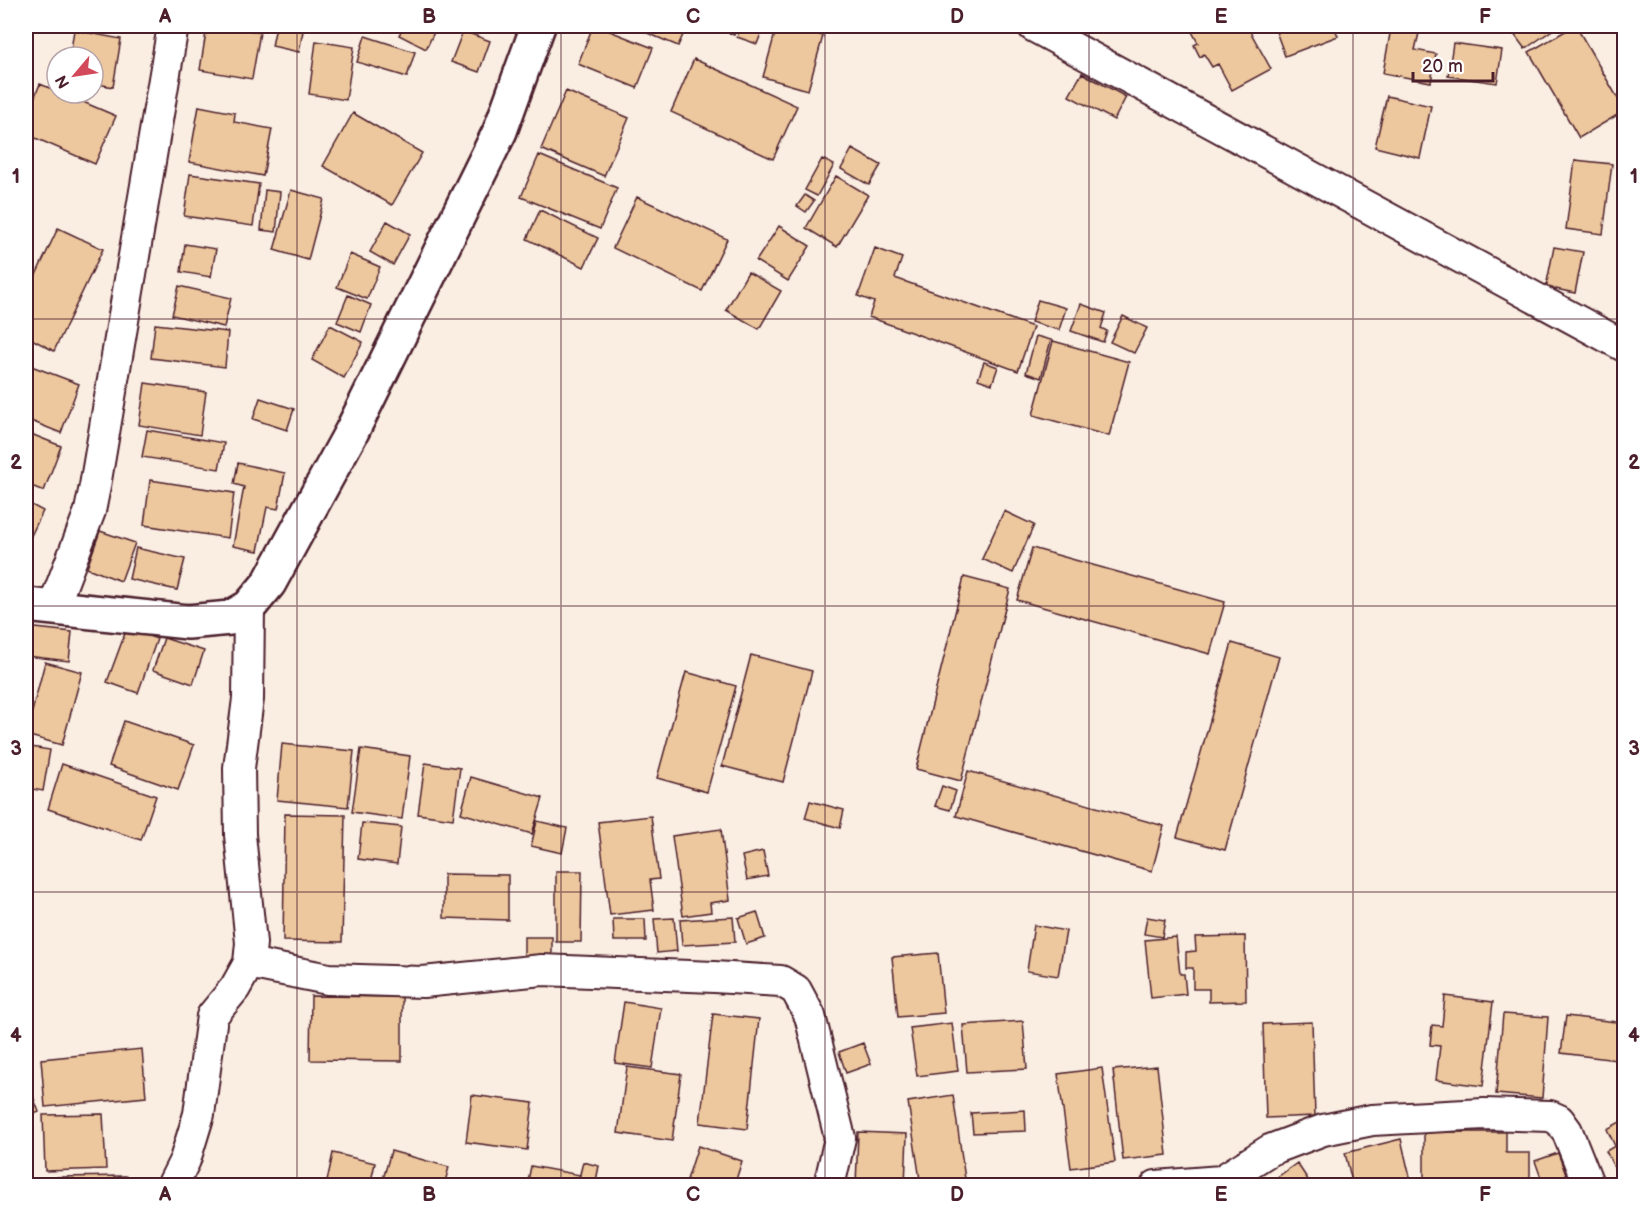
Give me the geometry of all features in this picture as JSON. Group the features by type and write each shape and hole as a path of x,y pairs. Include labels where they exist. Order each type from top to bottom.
{"street":[{"path":"173,26 90,511 39,606 188,622 230,618 249,607 269,583 358,420 500,131 538,26"},
{"path":"1053,29 1624,346"},
{"path":"172,1185 185,1160 199,1114 212,1016 236,988 249,963 251,943 240,835 239,768 248,699 249,607"},
{"path":"249,963 328,979 423,982 542,970 781,981 796,990 810,1016 840,1138 830,1185"},
{"path":"1156,1185 1222,1183 1270,1150 1323,1130 1372,1120 1484,1114 1550,1116 1559,1120 1567,1131 1589,1185"}],"building":[{"path":"91,26 121,26 120,31"},
{"path":"207,26 260,32 252,79 200,70"},
{"path":"276,26 303,31 299,52 272,46"},
{"path":"404,26 437,26 426,49 399,35"},
{"path":"593,26 653,48 637,88 578,64"},
{"path":"631,26 687,26 678,46"},
{"path":"714,26 738,26 734,35"},
{"path":"742,26 764,26 757,44 737,37"},
{"path":"777,26 794,28 794,26 808,26 807,31 823,36 808,90 763,77"},
{"path":"1189,26 1247,26 1271,69 1232,90 1218,64 1212,67 1204,54 1200,57 1194,45 1198,43"},
{"path":"1274,26 1334,26 1338,36 1285,56"},
{"path":"1508,26 1558,26 1525,49"},
{"path":"1574,26 1624,109 1579,138 1529,52"},
{"path":"1391,28 1419,33 1415,50 1436,54 1431,82 1383,73"},
{"path":"74,30 121,39 113,87 105,85 105,45 72,45"},
{"path":"463,31 490,41 479,72 451,62"},
{"path":"365,36 415,52 407,77 357,62"},
{"path":"316,41 354,47 346,100 309,94"},
{"path":"1453,43 1502,50 1497,83 1448,76"},
{"path":"694,59 797,106 773,159 671,112"},
{"path":"1082,73 1126,97 1114,120 1069,96"},
{"path":"40,84 45,86 45,105 90,105 116,116 95,164 26,134 26,118"},
{"path":"566,91 629,118 604,176 541,149"},
{"path":"1387,96 1431,106 1420,158 1375,147"},
{"path":"199,106 235,113 234,122 272,129 263,176 189,162"},
{"path":"353,113 422,153 392,205 323,166"},
{"path":"852,149 881,165 869,185 841,169"},
{"path":"539,155 617,188 600,229 521,197"},
{"path":"822,159 834,165 817,196 805,190"},
{"path":"1575,160 1612,164 1603,234 1566,229"},
{"path":"190,174 259,184 253,226 184,216"},
{"path":"836,176 868,195 837,247 806,228"},
{"path":"265,190 280,192 276,232 261,230"},
{"path":"291,190 324,199 308,260 274,250"},
{"path":"805,195 814,201 806,212 797,206"},
{"path":"637,197 727,239 702,291 613,248"},
{"path":"540,210 598,238 584,267 527,239"},
{"path":"387,221 410,234 393,265 370,252"},
{"path":"779,226 810,246 788,281 756,261"},
{"path":"58,228 103,249 54,351 26,336 26,293"},
{"path":"185,244 216,249 211,277 181,272"},
{"path":"1554,247 1583,252 1575,293 1546,287"},
{"path":"875,248 902,258 895,278 1033,327 1018,371 869,317 874,302 858,296"},
{"path":"350,254 380,267 367,299 337,287"},
{"path":"748,272 781,291 759,329 726,310"},
{"path":"179,286 231,298 224,327 172,315"},
{"path":"348,295 371,305 361,332 337,322"},
{"path":"1038,300 1066,308 1059,330 1031,322"},
{"path":"1081,304 1106,313 1101,328 1107,331 1103,342 1071,331"},
{"path":"1123,316 1147,328 1134,353 1110,342"},
{"path":"155,324 228,332 225,367 151,358"},
{"path":"330,325 363,342 344,378 312,360"},
{"path":"1036,336 1051,340 1041,378 1026,373"},
{"path":"1053,341 1129,362 1109,436 1033,415"},
{"path":"984,362 998,367 992,384 978,379"},
{"path":"26,364 79,384 61,433 26,419"},
{"path":"145,383 206,392 200,435 139,425"},
{"path":"260,398 294,409 287,430 253,419"},
{"path":"147,430 224,443 219,469 142,457"},
{"path":"26,432 61,446 44,491 26,484"},
{"path":"238,463 285,473 278,509 267,507 258,551 233,546 244,487 234,484"},
{"path":"150,480 234,493 228,538 144,525"},
{"path":"26,502 43,511 26,546"},
{"path":"1004,511 1034,525 1013,573 982,559"},
{"path":"100,531 135,543 121,581 87,568"},
{"path":"136,548 185,559 177,590 129,579"},
{"path":"1032,548 1225,602 1210,654 1017,600"},
{"path":"964,577 1010,589 961,781 916,769"},
{"path":"26,627 72,632 69,661 26,656"},
{"path":"127,628 157,639 138,693 107,682"},
{"path":"164,638 204,651 193,684 153,670"},
{"path":"1232,643 1279,657 1225,850 1177,837"},
{"path":"751,655 812,671 783,782 722,766"},
{"path":"45,662 82,672 62,745 26,735"},
{"path":"686,672 736,686 707,792 657,778"},
{"path":"124,721 194,745 178,790 109,766"},
{"path":"282,744 354,751 348,807 277,800"},
{"path":"31,747 50,750 43,791 26,788"},
{"path":"361,749 410,756 402,819 352,812"},
{"path":"425,763 460,768 453,819 418,814"},
{"path":"62,764 156,796 141,840 48,809"},
{"path":"968,771 1164,826 1152,871 956,816"},
{"path":"471,777 543,798 532,834 461,813"},
{"path":"942,786 956,791 950,810 935,806"},
{"path":"810,801 844,810 840,828 805,818"},
{"path":"285,814 345,815 342,942 283,941"},
{"path":"651,816 659,879 650,880 654,910 610,915 598,822"},
{"path":"537,821 567,828 562,853 531,846"},
{"path":"362,823 401,827 397,864 358,859"},
{"path":"721,829 730,900 710,903 711,912 683,916 672,836"},
{"path":"763,851 768,876 747,880 742,856"},
{"path":"556,871 582,871 581,942 556,942"},
{"path":"444,874 508,875 508,920 444,918"},
{"path":"757,912 765,938 746,944 738,918"},
{"path":"733,917 735,942 682,945 680,920"},
{"path":"1147,917 1165,920 1162,937 1144,934"},
{"path":"674,918 677,951 657,953 654,919"},
{"path":"613,919 645,919 646,941 614,941"},
{"path":"1034,925 1066,931 1058,976 1027,971"},
{"path":"1245,936 1246,1001 1209,1002 1209,989 1193,989 1193,968 1186,968 1186,952 1196,951 1195,937"},
{"path":"524,937 552,937 552,957 524,957"},
{"path":"1176,937 1180,974 1184,974 1186,994 1151,998 1145,940"},
{"path":"938,953 944,1013 898,1017 892,957"},
{"path":"311,996 402,997 402,1061 310,1060"},
{"path":"1445,996 1493,1002 1483,1086 1436,1080 1440,1046 1430,1045 1432,1025 1442,1026"},
{"path":"624,1002 661,1008 652,1068 615,1063"},
{"path":"713,1014 759,1019 747,1129 700,1123"},
{"path":"1503,1014 1548,1017 1542,1098 1496,1094"},
{"path":"1566,1016 1624,1023 1624,1061 1561,1053"},
{"path":"1023,1021 1027,1069 967,1072 963,1025"},
{"path":"1312,1022 1315,1116 1266,1118 1263,1024"},
{"path":"952,1023 958,1071 917,1076 910,1028"},
{"path":"863,1043 871,1064 846,1073 839,1052"},
{"path":"142,1049 146,1097 45,1107 41,1059"},
{"path":"1157,1066 1167,1155 1123,1160 1113,1070"},
{"path":"627,1067 681,1074 672,1141 618,1133"},
{"path":"1102,1068 1115,1162 1071,1168 1058,1074"},
{"path":"26,1078 39,1112 26,1117"},
{"path":"472,1095 533,1103 527,1150 466,1142"},
{"path":"953,1095 966,1186 921,1186 908,1102"},
{"path":"1025,1110 1026,1131 973,1133 971,1113"},
{"path":"103,1114 106,1169 45,1171 43,1115"},
{"path":"1624,1120 1624,1180 1621,1182 1606,1151 1615,1146 1607,1129"},
{"path":"858,1132 907,1134 905,1186 856,1186"},
{"path":"1424,1132 1506,1132 1506,1153 1530,1153 1530,1186 1424,1186"},
{"path":"1401,1139 1412,1186 1353,1186 1345,1153"},
{"path":"698,1146 742,1161 734,1186 685,1186"},
{"path":"391,1151 449,1167 444,1186 381,1186"},
{"path":"333,1153 375,1163 370,1186 326,1186"},
{"path":"1558,1153 1568,1180 1553,1186 1544,1186 1535,1161"},
{"path":"583,1162 599,1166 595,1186 577,1186"},
{"path":"1297,1163 1312,1186 1265,1186"},
{"path":"531,1166 580,1175 578,1186 527,1186"},
{"path":"126,1176 126,1186 57,1186 57,1177"}]}
